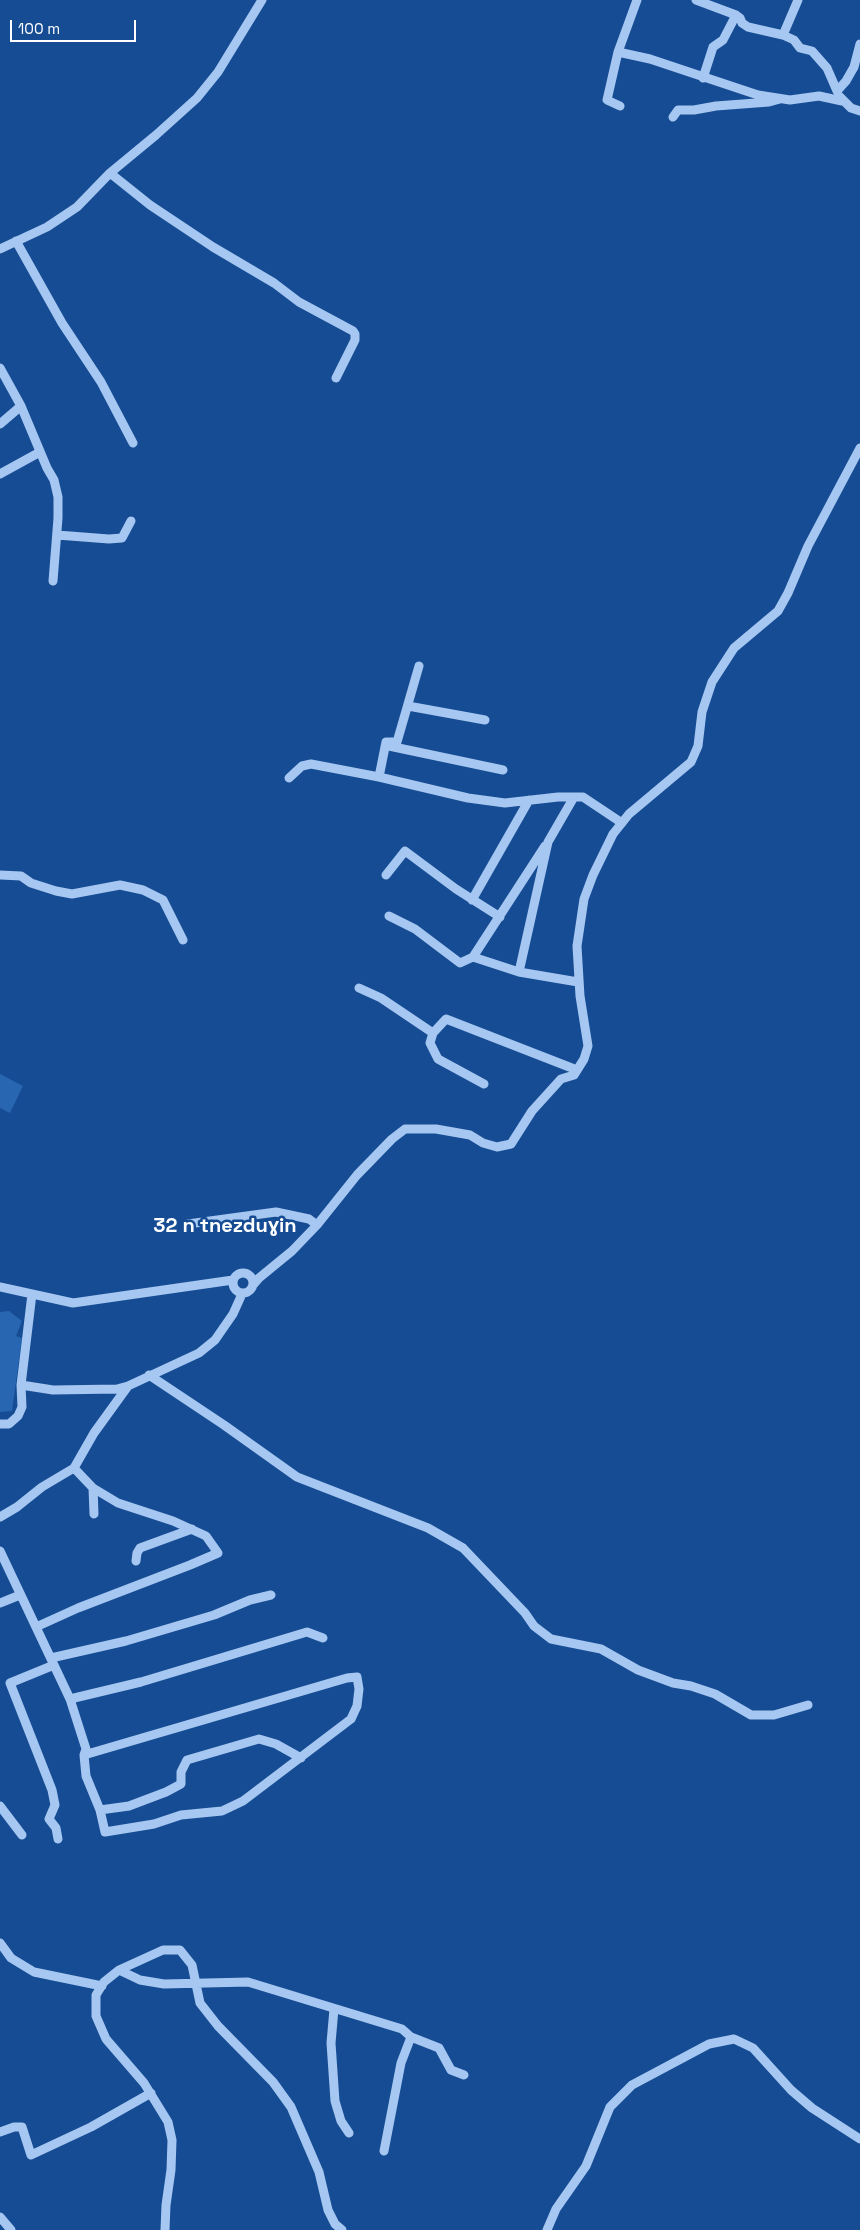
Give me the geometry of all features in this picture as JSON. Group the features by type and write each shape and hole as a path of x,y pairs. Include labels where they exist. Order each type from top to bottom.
{"street":[{"path":"0,249 48,227 76,207 110,173 197,98 218,72 262,0"},
{"path":"620,106 607,100 618,52 637,0"},
{"path":"696,0 736,15 748,27 783,35 794,40 800,48 812,51 832,77 842,101 850,108 860,111"},
{"path":"783,35 798,0"},
{"path":"703,78 713,48 723,40 736,15"},
{"path":"837,91 846,81 854,67 860,44"},
{"path":"618,52 650,59 758,95 790,100 819,96 842,101"},
{"path":"673,117 678,110 769,102 780,99"},
{"path":"110,173 150,206 205,242 274,283 298,302 353,331 355,340 336,378"},
{"path":"16,241 62,323 100,382 133,443"},
{"path":"0,368 21,406 54,480 58,498 53,581"},
{"path":"0,424 21,406"},
{"path":"21,1385 53,1390 101,1391 128,1386 199,1353 210,1345 232,1314 242,1294 249,1292 263,1274 292,1251 317,1225 357,1175 405,1129 436,1129 470,1135 483,1143 497,1147 511,1144 532,1111 561,1079 574,1075 584,1059 588,1046 578,982 577,946 584,899 593,875 613,834 622,822 646,798 680,773 691,762 698,746 702,712 712,682 734,648 778,611 788,593 808,546 860,448"},
{"path":"0,474 40,452"},
{"path":"57,535 109,539 122,538 131,521"},
{"path":"379,777 386,742 398,742 419,666"},
{"path":"408,706 485,720"},
{"path":"386,746 504,770"},
{"path":"288,778 302,766 311,764 379,777 468,798 505,803 584,797 622,822"},
{"path":"389,916 415,929 460,963 473,957 500,918 524,876 548,842 574,797"},
{"path":"472,900 529,800"},
{"path":"520,972 548,842"},
{"path":"386,876 406,850 472,900 500,918"},
{"path":"0,875 21,876 31,883 47,889 72,894 120,885 143,890 163,900 183,940"},
{"path":"473,957 520,972 578,982"},
{"path":"359,988 381,998 434,1033"},
{"path":"484,1084 438,1059 430,1043 434,1033 446,1019 577,1070"},
{"path":"188,1224 276,1212 309,1218 317,1225"},
{"path":"0,1287 74,1303 233,1280 238,1274 263,1274"},
{"path":"249,1275 253,1286"},
{"path":"233,1280 236,1290 242,1294"},
{"path":"0,1424 9,1424 18,1416 22,1408 21,1385 32,1294"},
{"path":"149,1375 189,1404 224,1425 297,1478 428,1528 463,1548 525,1613 534,1626 551,1639 600,1649 638,1670 673,1683 691,1686 716,1694 751,1715 774,1714 808,1705"},
{"path":"0,1517 17,1507 42,1486 74,1468 94,1433 128,1386"},
{"path":"36,1627 78,1608 190,1566 218,1553 206,1536 192,1529 118,1503 93,1488 74,1468"},
{"path":"93,1488 94,1514"},
{"path":"136,1561 140,1548 192,1529"},
{"path":"0,1551 70,1700 86,1749 84,1755 86,1776 100,1810 106,1832 154,1824 181,1815 222,1811 243,1801 351,1719 357,1706 359,1689 357,1677 347,1678 84,1755"},
{"path":"0,1603 20,1594"},
{"path":"58,1839 56,1828 48,1820 55,1805 52,1790 10,1684 52,1662 214,1615 250,1600 271,1595"},
{"path":"70,1700 141,1682 294,1635 307,1632 323,1638"},
{"path":"100,1810 129,1806 166,1792 180,1784 181,1772 187,1760 259,1739 276,1744 300,1758"},
{"path":"0,1806 22,1835"},
{"path":"0,1943 11,1958 34,1972 102,1986"},
{"path":"166,2230 166,2205 171,2170 172,2140 168,2122 151,2093 106,2039 96,2016 96,1995 102,1986 119,1970 163,1950 180,1950 192,1965 200,2003 218,2026 273,2082 291,2107 319,2172 328,2210 335,2224 342,2230"},
{"path":"119,1970 140,1980 164,1984 248,1982 402,2029 411,2037 439,2048 451,2070 464,2075"},
{"path":"334,2009 331,2042 335,2101 341,2121 349,2133"},
{"path":"384,2151 401,2063 411,2037"},
{"path":"547,2230 556,2209 586,2166 610,2106 632,2085 709,2044 734,2039 753,2048 791,2090 812,2108 860,2138"},
{"path":"0,2132 14,2127 22,2127 31,2154 91,2127 151,2093"},
{"path":"0,2217 11,2230"}],"shaded area":[{"path":"0,1074 23,1086 10,1113 0,1108"},
{"path":"9,1311 22,1321 16,1336 22,1338 12,1411 0,1412 0,1312"}],"district":[{"name":"32 n tnezduɣin","path":"225,1227"}]}
